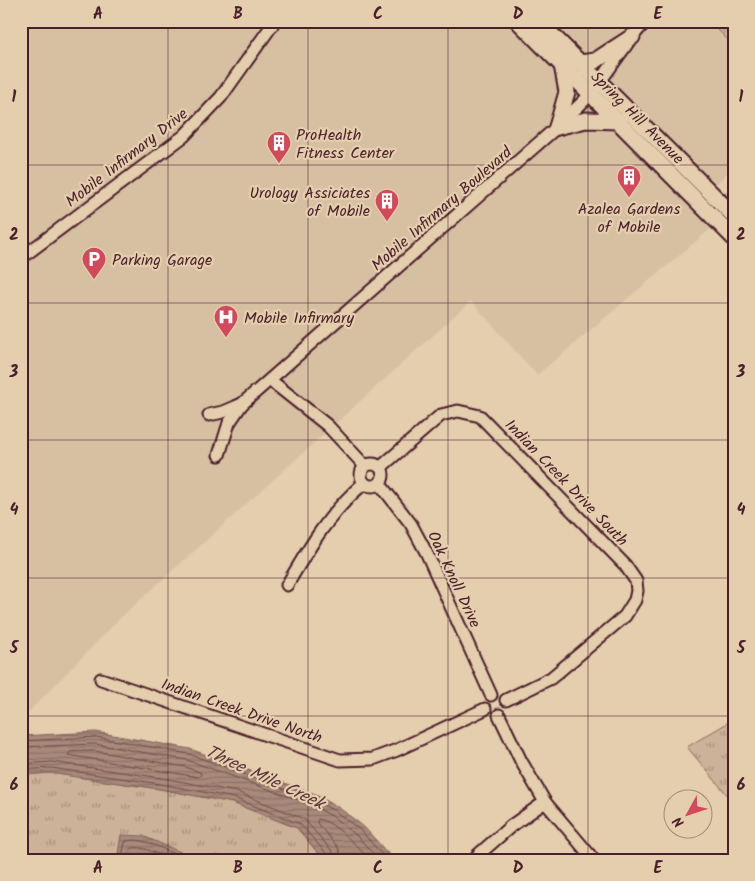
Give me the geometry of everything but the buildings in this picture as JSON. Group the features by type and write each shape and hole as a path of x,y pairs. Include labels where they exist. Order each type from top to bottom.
{"main road":[{"name":"Spring Hill Avenue","path":"518,21 562,64 596,88 734,216"},
{"name":"Spring Hill Avenue","path":"538,21 580,63 619,121 734,238"},
{"path":"580,63 595,61 632,37"},
{"path":"562,64 567,92 557,127 586,120 619,121"}],"street":[{"name":"Mobile Infirmary Drive","path":"21,258 184,136 221,97 275,21"},
{"name":"Mobile Infirmary Boulevard","path":"219,455 229,423 242,404 557,127 596,88 632,37 646,21"},
{"path":"270,380 328,426 365,466"},
{"name":"Mobile Infirmary Boulevard","path":"209,415 223,412 242,404"},
{"name":"Indian Creek Drive South","path":"381,467 441,415 458,411 480,416 494,428 625,565 636,582 635,600 625,616 551,678 506,700"},
{"path":"371,464 381,467 384,478 380,484 374,487 364,483 361,473 365,466 371,464"},
{"path":"287,585 320,529 345,500 364,483"},
{"name":"Oak Knoll Drive","path":"380,484 411,524 427,554 491,695"},
{"name":"Indian Creek Drive North","path":"101,679 320,755 340,760 373,759 397,750 485,708"},
{"path":"498,694 506,700 507,708 499,715 489,714 485,708 486,699 491,695 498,694"},
{"path":"499,715 520,761 545,802 594,860"},
{"path":"476,860 478,855 511,826 545,802"}],"shaded area":[{"name":"Mobile Infirmary","path":"21,21 504,21 714,226 537,375 471,301 119,619 21,720"},
{"path":"542,21 734,21 734,166 711,189"}],"green space":[{"path":"709,21 734,21 734,46"},
{"path":"734,185 734,210 721,197"},
{"path":"734,719 734,803 687,747"},
{"path":"50,773 160,789 233,803 297,828 324,860 21,860 21,775"}],"water":[{"name":"Three Mile Creek","path":"96,732 190,749 312,793 338,807 363,826 394,860 324,860 297,828 233,803 160,789 50,773 21,775 21,736"},
{"path":"121,835 143,836 199,860 115,860 118,854"}],"place":[{"name":"ProHealth Fitness Center","path":"279,164"},
{"name":"Azalea Gardens of Mobile","path":"629,198"},
{"name":"Urology Assiciates of Mobile","path":"387,222"},
{"name":"Parking Garage","path":"94,280"},
{"name":"Mobile Infirmary","path":"226,338"}]}
